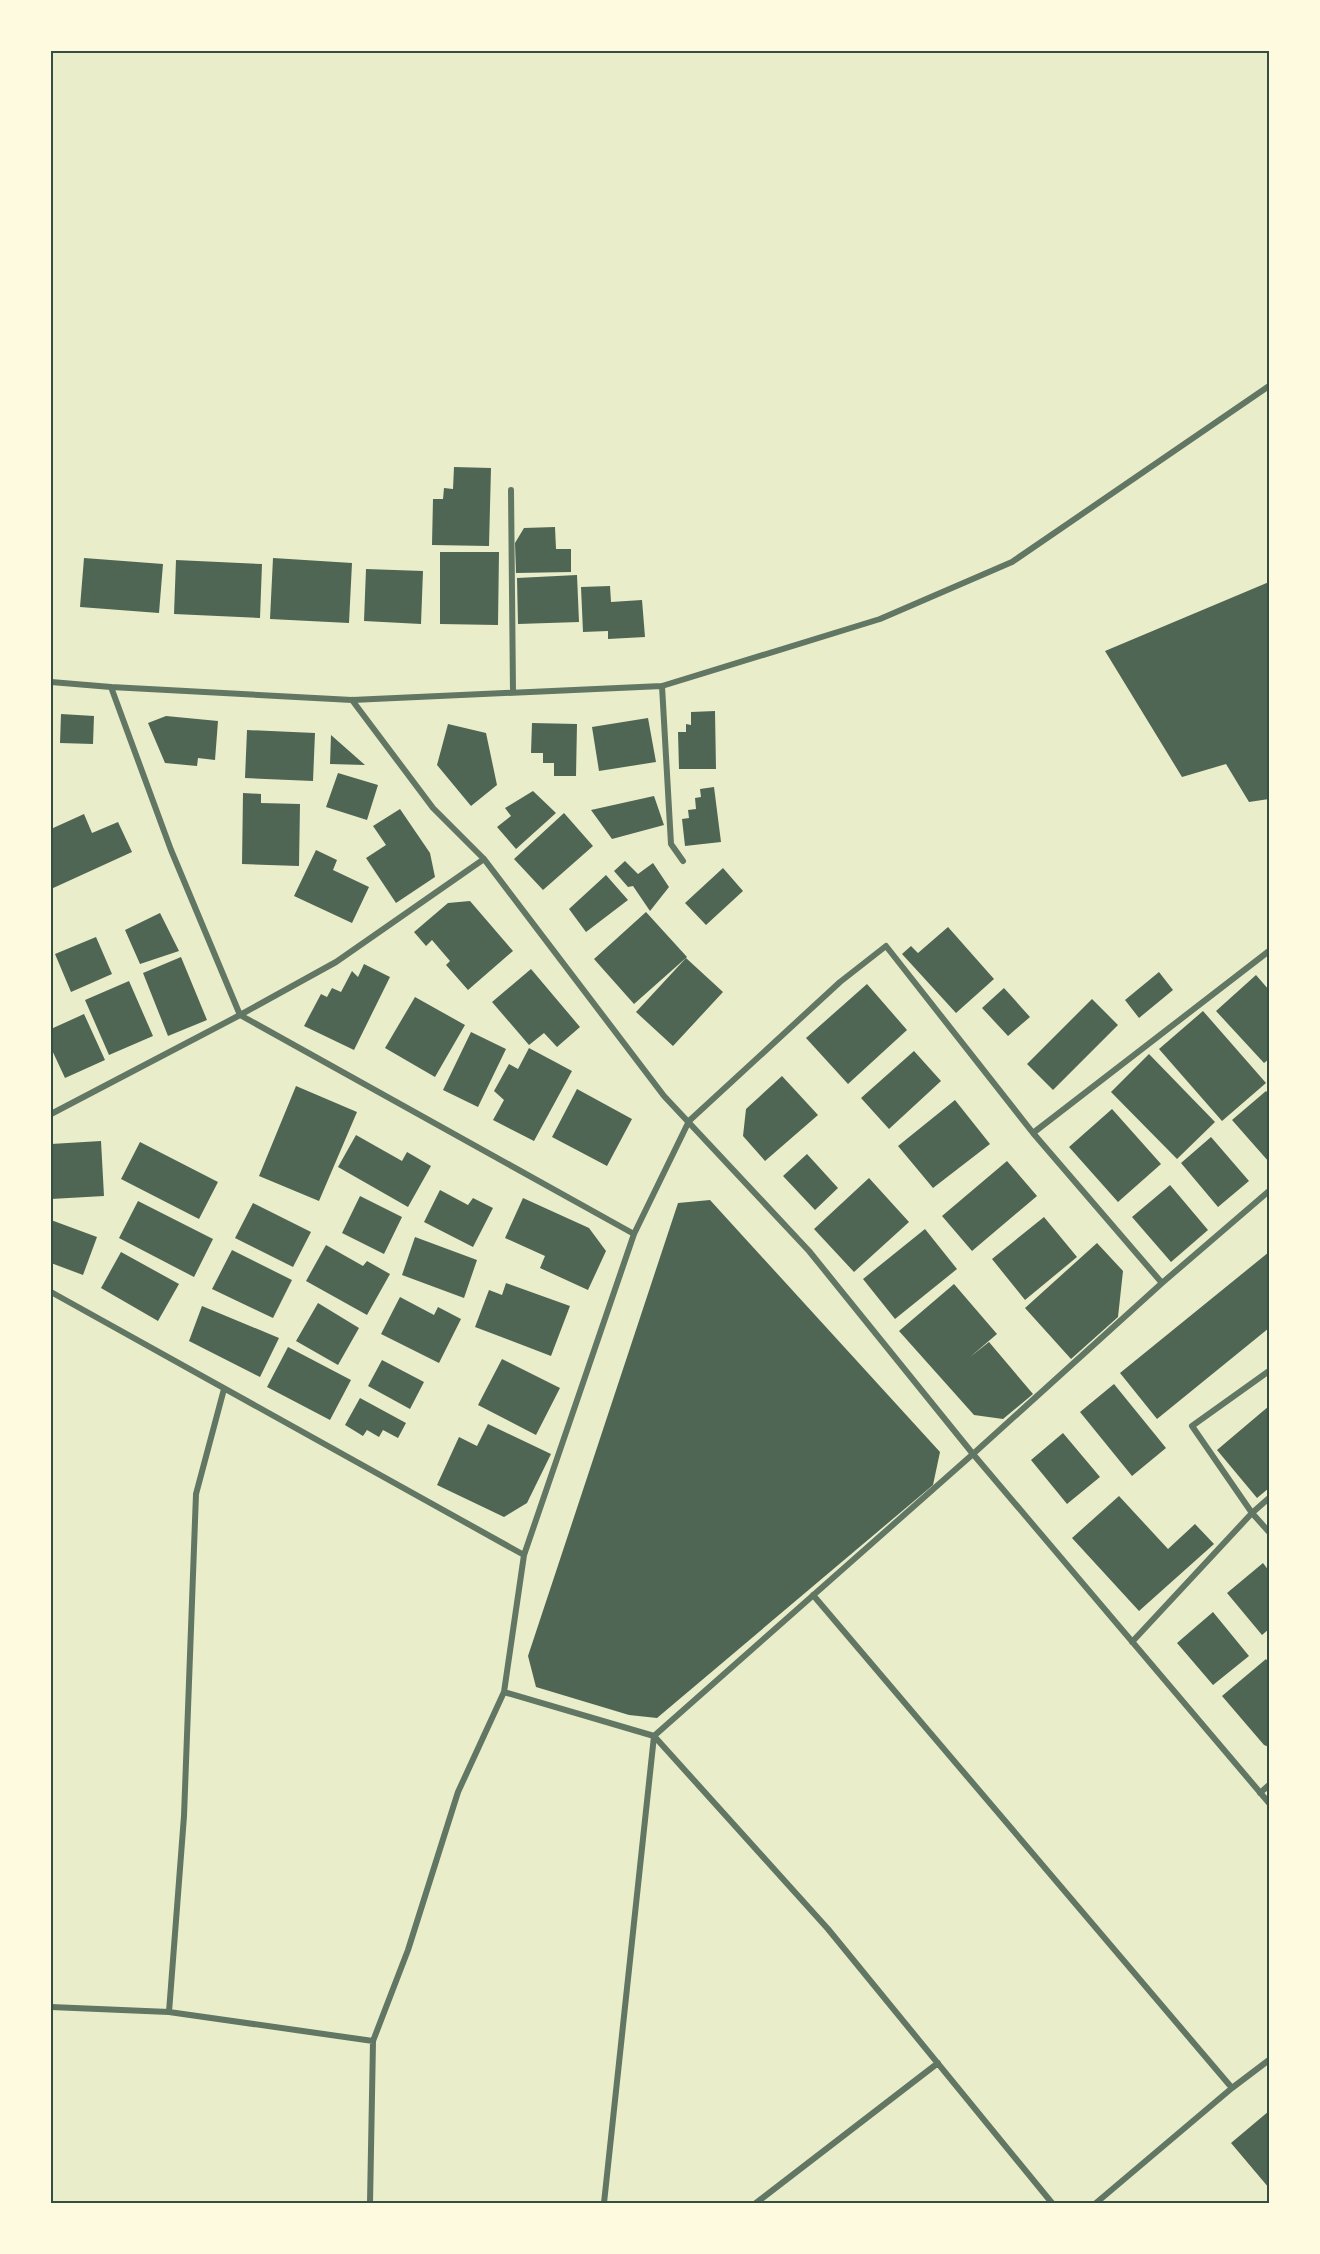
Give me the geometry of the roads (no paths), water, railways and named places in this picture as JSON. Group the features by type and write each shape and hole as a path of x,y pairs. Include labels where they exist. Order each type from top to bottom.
{"street":[{"path":"51,682 352,700 662,686 880,619 1012,562 1269,386"},
{"path":"511,490 513,692"},
{"path":"662,686 671,844 683,861"},
{"path":"111,687 171,850 240,1015 634,1234"},
{"path":"352,700 433,808 484,860 664,1096 809,1251 973,1454 1269,1803"},
{"path":"51,1114 336,962 484,860"},
{"path":"370,2203 373,2041 408,1950 458,1792 504,1692 524,1555 634,1234 689,1121 840,982 886,946 1033,1133 1162,1283"},
{"path":"1033,1133 1269,951"},
{"path":"604,2203 654,1736 973,1454 1162,1283 1269,1191"},
{"path":"51,1292 524,1555"},
{"path":"1269,1371 1192,1426 1252,1513 1269,1532"},
{"path":"169,2012 183,1816 196,1494 224,1389"},
{"path":"1132,1642 1252,1513 1269,1498"},
{"path":"813,1595 1232,2088"},
{"path":"504,1692 654,1736 828,1929 1052,2203"},
{"path":"1260,1793 1269,1785"},
{"path":"51,2007 169,2012 373,2041"},
{"path":"1096,2203 1232,2088 1269,2060"},
{"path":"756,2203 938,2063"}]}
